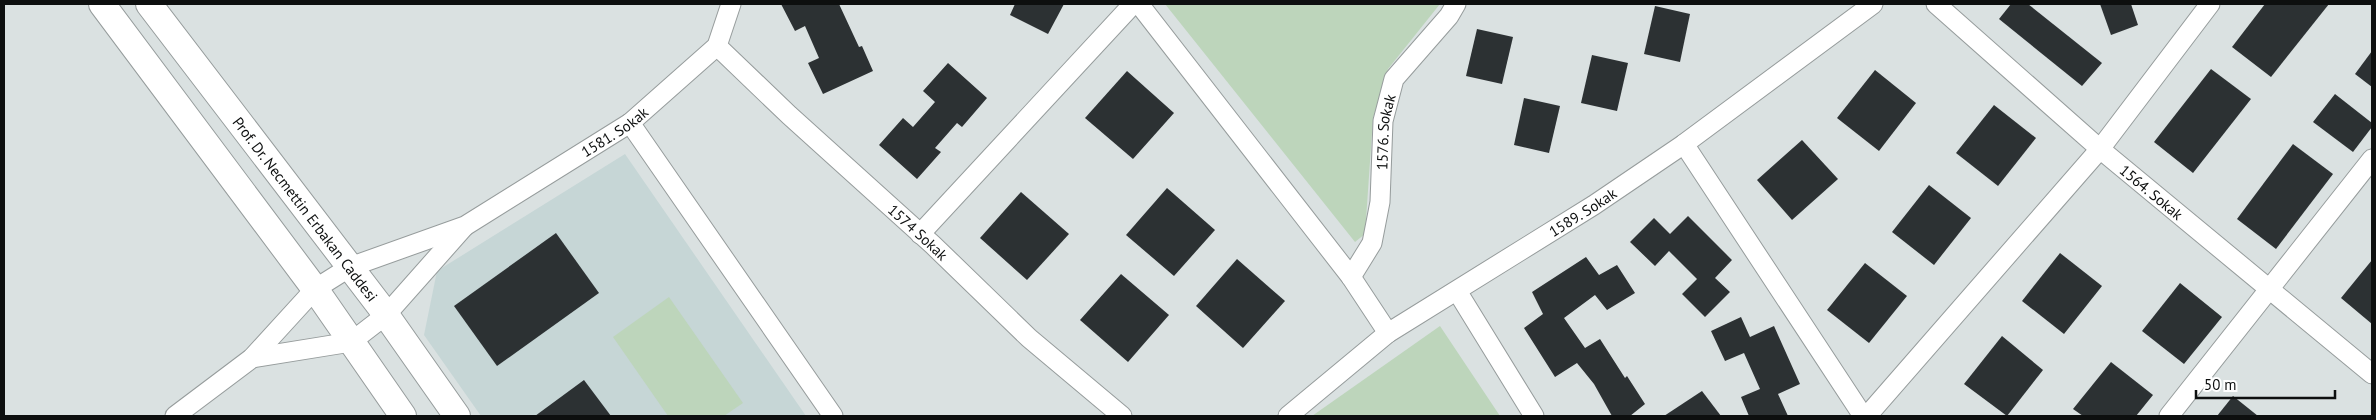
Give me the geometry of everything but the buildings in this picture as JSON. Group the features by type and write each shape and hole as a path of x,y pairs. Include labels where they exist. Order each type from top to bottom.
{"main road":[{"path":"102,4 315,289 403,416"},
{"name":"Prof. Dr. Necmettin Erbakan Caddesi","path":"149,4 386,315 457,416"}],"street":[{"path":"717,46 731,4"},
{"path":"920,234 1132,4"},
{"path":"1139,4 1351,276 1388,333"},
{"name":"1576. Sokak","path":"1351,276 1372,243 1380,202 1383,121 1394,79 1449,16 1456,4"},
{"name":"1589. Sokak","path":"1288,416 1388,333 1457,292 1684,144 1873,4"},
{"name":"1564. Sokak","path":"1936,4 2100,148 2372,374"},
{"path":"1684,144 1865,416 2100,148 2210,4"},
{"name":"1581. Sokak","path":"465,226 630,123 717,46"},
{"name":"1574 Sokak","path":"717,46 1029,338 1122,416"},
{"path":"630,123 833,416"},
{"path":"2169,416 2372,159"},
{"path":"252,358 350,342 386,315 465,226"},
{"path":"175,416 252,358 315,289 350,267 465,226"},
{"path":"1457,292 1534,416"}],"shaded area":[{"path":"625,154 806,416 481,416 424,335 437,271"}],"green space":[{"path":"1165,4 1440,4 1388,69 1373,118 1365,234 1355,242"},
{"path":"669,297 743,403 724,416 668,416 613,337"},
{"path":"1440,326 1500,416 1312,416"}]}
